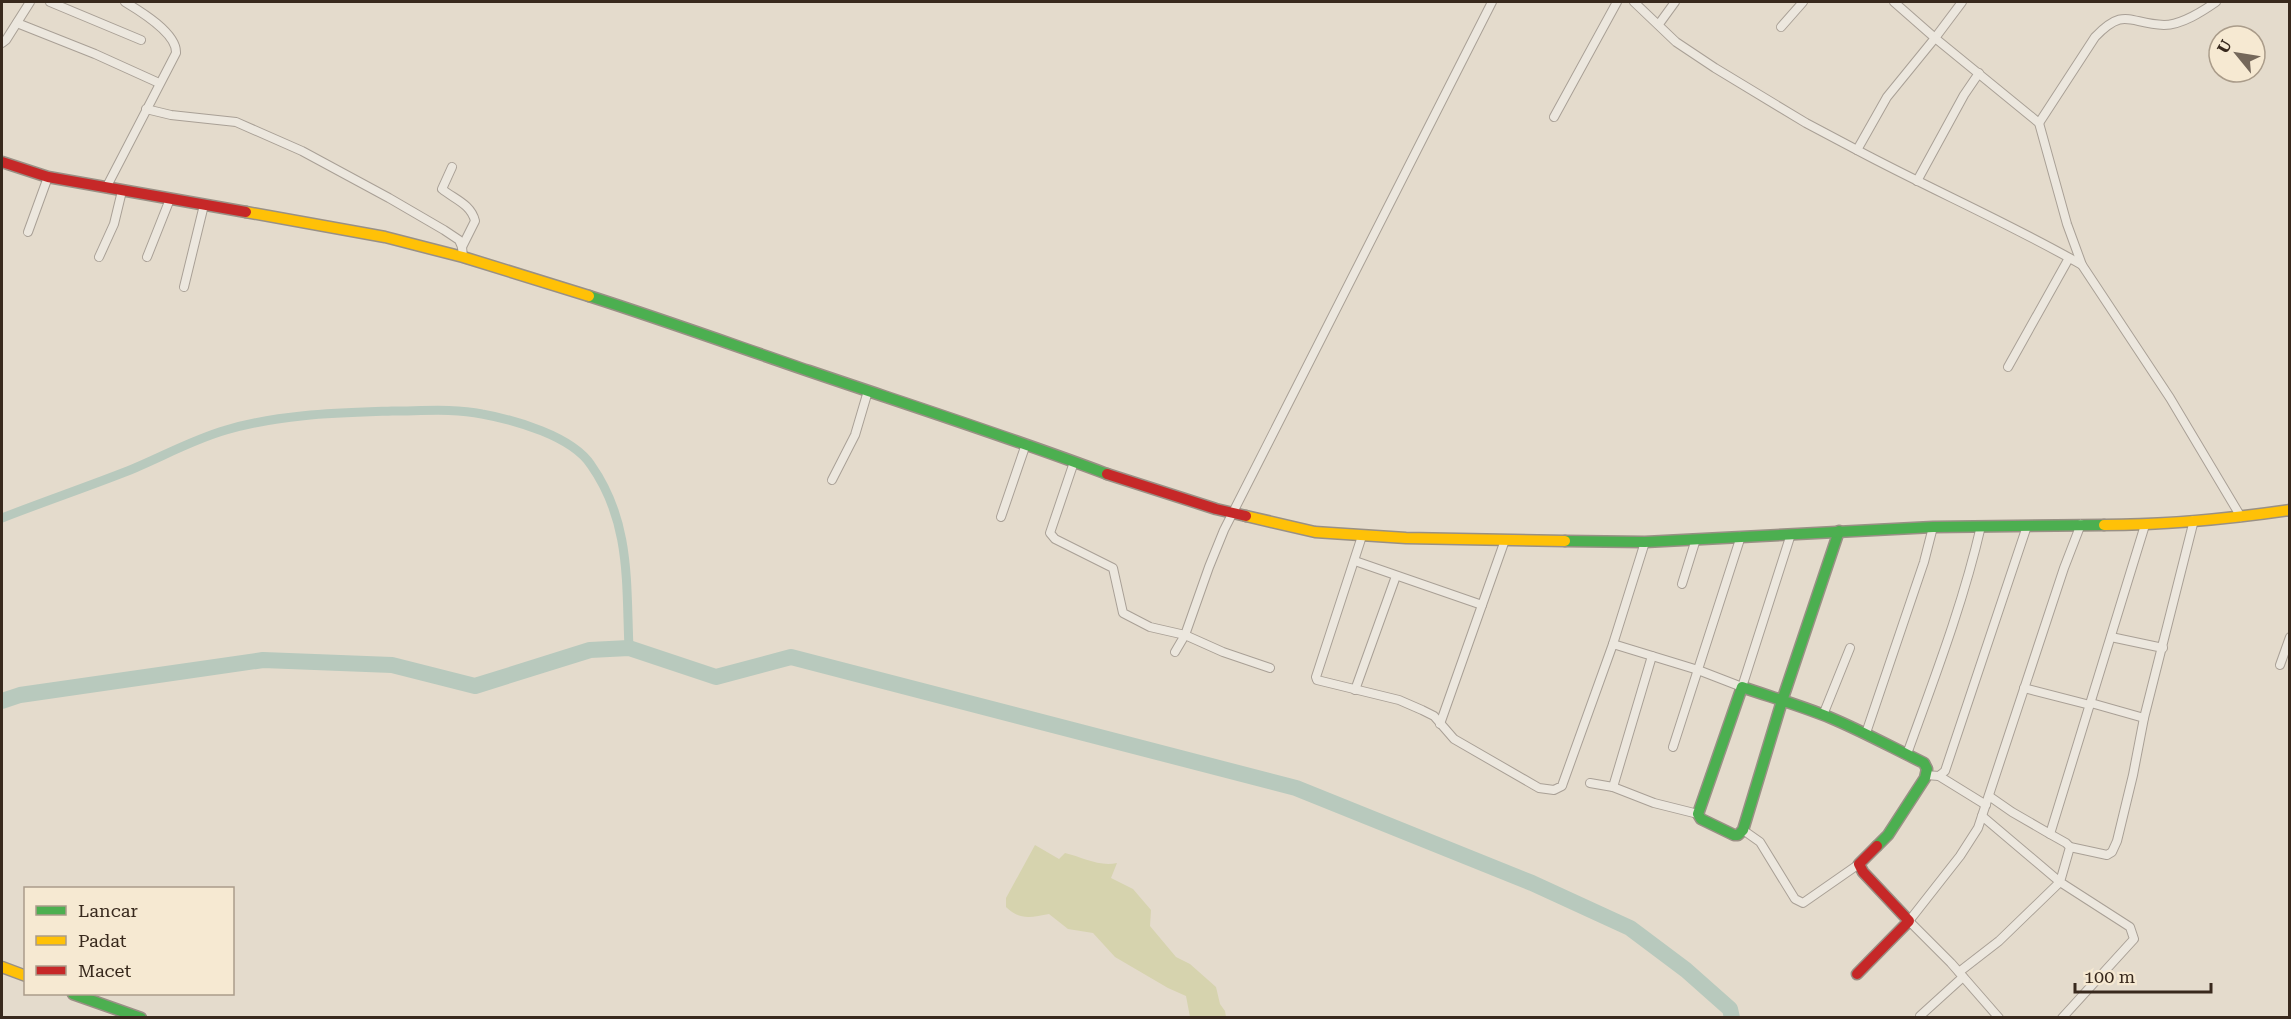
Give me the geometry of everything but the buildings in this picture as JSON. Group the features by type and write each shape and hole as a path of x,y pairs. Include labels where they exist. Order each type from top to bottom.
{"main road":[{"path":"2,162 48,177 463,252 1026,444 1114,477 1216,509 1315,532 1362,536 1645,542 1933,527 2145,525 2241,517 2289,510"},
{"path":"1839,531 1782,701 1743,830 1738,835 1734,835 1701,819 1698,814 1742,687 1782,701 1823,715 1866,733 1924,763 1926,775 1888,835 1859,864 1863,872 1909,921 1857,974"},
{"path":"2,968 24,975"},
{"path":"79,995 141,1017"}],"street":[{"path":"2,43 30,2"},
{"path":"50,2 141,40"},
{"path":"106,188 176,53 174,41 143,13 124,2"},
{"path":"1175,652 1185,635 1209,567 1234,513 1492,2"},
{"path":"1554,117 1617,2"},
{"path":"1634,2 1676,42 1806,123 1917,182 2038,240 2082,265"},
{"path":"1659,24 1675,2"},
{"path":"1781,27 1803,2"},
{"path":"1894,2 2039,123 2067,224 2082,265 2170,398 2241,517"},
{"path":"1857,150 1887,97 1962,2"},
{"path":"2039,123 2095,37 2106,26 2121,18 2166,25 2184,20 2216,2"},
{"path":"17,23 95,54 159,83"},
{"path":"1917,182 1964,95 1979,73"},
{"path":"148,104 195,118 224,119 302,151 389,198 459,240 463,252"},
{"path":"452,167 442,189 465,205 475,221 463,252"},
{"path":"28,232 48,177"},
{"path":"99,257 114,224 122,191"},
{"path":"147,257 170,199"},
{"path":"184,287 204,205"},
{"path":"2008,367 2069,258"},
{"path":"832,480 855,435 868,391"},
{"path":"1001,517 1026,444"},
{"path":"1074,462 1051,529 1052,537 1113,568 1120,607 1124,613 1150,627 1185,635 1223,652 1270,668"},
{"path":"1989,796 2070,847 2107,855 2112,852 2117,841 2144,718 2194,520"},
{"path":"1999,1017 1909,921 1960,856 1978,828 2064,568 2081,524"},
{"path":"2050,834 2145,525"},
{"path":"1907,754 1951,632 1973,561 1981,526"},
{"path":"1939,776 1945,771 2027,526"},
{"path":"1866,733 1924,562 1933,527"},
{"path":"1613,644 1698,670 1742,687 1791,534"},
{"path":"1362,536 1316,677 1320,682 1399,700 1434,716 1454,739 1503,769 1539,788 1558,789 1563,783 1613,644 1645,542"},
{"path":"1673,747 1741,536"},
{"path":"1682,584 1696,539"},
{"path":"1440,724 1505,540"},
{"path":"1355,561 1482,605"},
{"path":"1355,690 1396,576"},
{"path":"2111,637 2163,648"},
{"path":"2280,665 2289,637"},
{"path":"1823,715 1850,648"},
{"path":"1612,787 1652,656"},
{"path":"2024,688 2144,718"},
{"path":"1926,775 1939,776 1986,805"},
{"path":"1590,783 1612,787 1654,803 1698,814"},
{"path":"1982,816 2060,882 2130,927 2134,939 2062,1017"},
{"path":"1743,830 1760,842 1795,899 1800,903 1806,903 1859,864"},
{"path":"1920,1016 1961,974 2060,882 2070,847"}],"shaded area":[{"path":"1035,845 1059,859 1065,853 1097,863 1117,863 1111,878 1133,889 1151,910 1150,926 1176,957 1190,964 1216,987 1226,1017 1190,1017 1186,996 1115,957 1093,933 1068,929 1049,914 1021,916 1006,907 1006,898"}],"waterway":[{"path":"2,518 125,472 200,439 247,425 308,415 437,410 471,412 542,431 571,446 591,465 604,487 620,531 626,576 629,648"},
{"path":"2,701 20,695 263,660 392,665 475,686 590,650 629,648 716,677 791,657 1296,788 1532,883 1630,928 1686,970 1730,1009 1732,1018"}],"traffic: fast":[{"path":"589,296 1107,474"},
{"path":"1565,541 1645,542 1933,527 2104,525"},
{"path":"1839,531 1782,701 1743,830 1738,835 1734,835 1701,819 1698,814 1742,687 1753,691 1775,698 1786,702 1798,706 1831,718 1924,763 1927,769 1925,778 1888,835 1877,846"},
{"path":"76,995 141,1018"}],"traffic: slow":[{"path":"246,212 385,237 463,257 589,296"},
{"path":"2104,525 2197,521 2290,510"},
{"path":"1246,516 1315,532 1406,538 1565,541"},
{"path":"2,967 24,975"}],"traffic: jam":[{"path":"2,162 48,177 246,212"},
{"path":"1107,474 1216,509 1246,516"},
{"path":"1857,974 1909,921 1863,872 1859,864 1877,846"}]}
